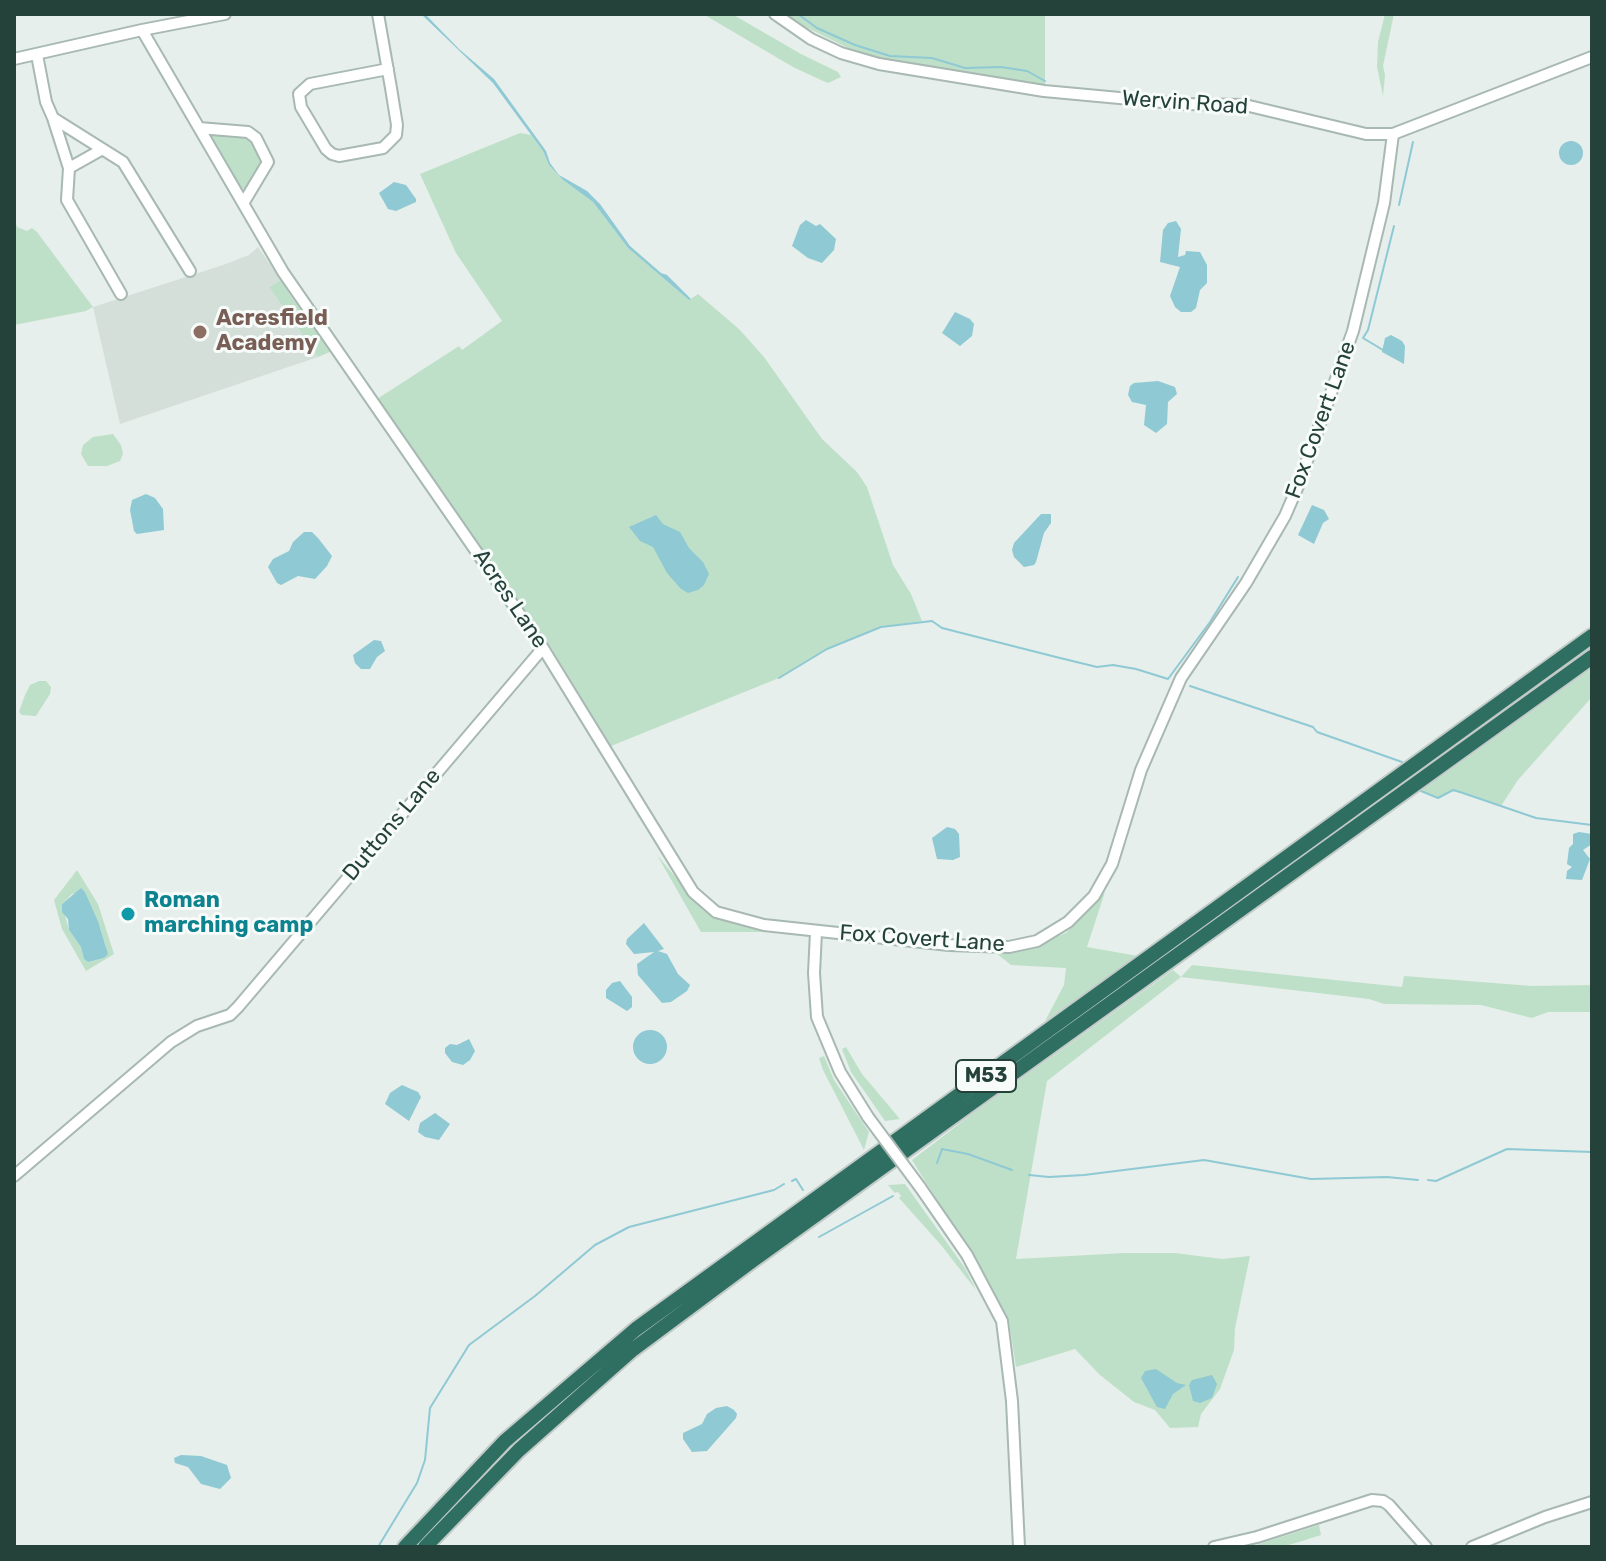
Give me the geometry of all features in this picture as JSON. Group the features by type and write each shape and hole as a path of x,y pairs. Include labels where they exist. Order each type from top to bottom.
{"highway":[{"name":"M53","path":"405,1547 505,1441 636,1329 1592,636"},
{"name":"M53","path":"425,1547 452,1516 560,1412 654,1334 1592,657"}],"street":[{"path":"14,59 225,14"},
{"path":"378,14 388,69 397,125 396,135 383,148 339,156 332,154 301,107 299,94 310,84 388,69"},
{"name":"Wervin Road","path":"775,14 811,39 841,53 879,64 1044,91 1184,104 1245,105 1366,134 1393,134 1592,57"},
{"name":"Acres Lane","path":"142,30 283,272 543,648 693,892 716,912 764,925 816,932"},
{"path":"37,55 46,102 69,168 67,200 121,294"},
{"path":"53,118 123,162 190,271"},
{"path":"199,128 248,132 261,146 268,162 244,202"},
{"name":"Fox Covert Lane","path":"1019,1547 1012,1401 1002,1321 967,1255 868,1117 840,1072 817,1017 814,973 816,932 949,945 1009,947 1037,941 1068,922 1094,896 1112,864 1141,770 1181,678 1246,583 1285,516 1298,486 1353,331 1381,216 1393,134"},
{"path":"69,168 101,150"},
{"name":"Duttons Lane","path":"14,1176 171,1042 197,1026 230,1015 543,648"},
{"path":"1214,1547 1257,1537 1372,1500 1389,1505 1426,1547"},
{"path":"1472,1547 1545,1517 1592,1502"}],"shaded area":[{"name":"Acresfield Academy","path":"258,247 281,280 269,287 318,357 120,424 93,307 223,265 249,255"}],"green space":[{"path":"703,14 732,14 838,72 841,77 828,83 823,81 793,67"},
{"path":"779,14 1045,14 1045,88 883,65"},
{"path":"1385,14 1394,14 1383,66 1383,96 1377,67 1378,42"},
{"path":"210,133 250,137 263,160 247,188 241,189 237,185 209,139"},
{"path":"520,133 531,135 549,165 563,180 593,202 628,248 689,300 698,294 739,329 764,357 822,439 857,472 867,487 893,565 911,594 922,621 881,627 827,649 779,678 611,746 549,644 377,399 459,346 462,350 502,321 456,253 420,174"},
{"path":"14,217 17,227 27,231 32,228 37,232 93,307 14,325"},
{"path":"281,280 332,351 318,357 269,287"},
{"path":"113,434 121,445 123,454 120,461 107,466 88,466 81,454 83,445 93,437"},
{"path":"1592,668 1592,697 1518,780 1501,806 1454,791 1438,798 1421,791"},
{"path":"46,681 51,687 50,694 36,716 22,715 19,712 30,685"},
{"path":"657,855 696,902 719,918 763,932 701,932"},
{"path":"77,870 98,904 114,954 86,971 62,929 54,900","holes":["85,892 106,947 104,958 88,962 69,930 62,904 72,894"]},
{"path":"1105,892 1087,947 1138,956 1045,1021 1064,985 1066,968 1011,965 996,953 1033,946 1066,933"},
{"path":"1192,965 1402,987 1404,976 1532,986 1592,985 1592,1012 1548,1012 1532,1018 1481,1005 1384,1004 1369,999 1181,977"},
{"path":"1173,970 1181,977 1047,1081 1016,1259 1124,1253 1175,1253 1222,1259 1250,1256 1235,1328 1234,1350 1220,1389 1201,1414 1198,1427 1170,1428 1155,1410 1134,1402 1100,1375 1075,1349 1016,1367 1009,1321 912,1160"},
{"path":"846,1047 862,1074 900,1119 885,1121 851,1072 842,1049"},
{"path":"824,1056 834,1080 869,1132 864,1150 823,1070 819,1058"},
{"path":"905,1184 965,1268 976,1290 899,1198 898,1192 895,1193 888,1185"},
{"path":"1319,1525 1321,1535 1281,1547 1250,1547"}],"water":[{"path":"421,14 425,14 494,79 546,151 559,175 587,191 630,246 691,299 628,248 593,202 563,180 549,165 543,151 493,83"},
{"path":"1571,141 1580,144 1583,153 1580,162 1571,165 1562,162 1559,153 1562,144"},
{"path":"394,182 406,185 416,202 396,211 388,209 379,193"},
{"path":"806,220 816,226 820,224 836,239 834,250 822,263 808,258 792,246 800,225"},
{"path":"1176,221 1181,229 1178,257 1185,255 1186,251 1200,252 1207,265 1207,283 1200,290 1196,308 1191,312 1181,312 1170,296 1180,267 1160,262 1163,230 1168,223"},
{"path":"955,312 974,324 972,336 960,346 942,333"},
{"path":"1391,335 1405,346 1404,364 1382,352 1385,338"},
{"path":"1158,381 1175,387 1177,394 1168,402 1167,424 1156,433 1144,425 1146,405 1132,402 1128,395 1134,383"},
{"path":"146,494 155,498 163,509 164,530 137,534 130,510 132,500"},
{"path":"1312,505 1324,510 1329,519 1323,523 1314,544 1298,535"},
{"path":"1041,514 1051,514 1051,523 1044,533 1036,562 1024,567 1014,557 1014,543"},
{"path":"656,515 663,524 680,532 689,548 703,562 709,574 698,590 688,593 681,589 667,573 653,547 640,541 629,527"},
{"path":"304,532 312,532 332,556 315,579 298,576 281,585 268,567 273,559 289,551 293,542"},
{"path":"374,640 381,641 385,651 370,669 361,669 353,655"},
{"path":"947,827 959,834 960,857 953,860 937,859 932,838"},
{"path":"1573,834 1592,834 1592,844 1583,850 1590,859 1582,880 1566,879 1567,871 1572,867 1567,864 1569,848 1573,844"},
{"path":"81,888 98,921 108,954 88,962 62,912 62,904"},
{"path":"644,923 664,949 658,951 667,954 678,974 690,985 687,991 671,1002 662,1003 638,975 637,964 654,952 634,954 626,944 627,939"},
{"path":"620,981 632,997 632,1007 627,1011 606,998 606,990 612,983"},
{"path":"650,1030 662,1035 667,1047 662,1059 650,1064 638,1059 633,1047 638,1035"},
{"path":"469,1039 475,1051 470,1060 463,1065 452,1062 445,1048"},
{"path":"402,1085 418,1092 421,1097 409,1121 385,1104 390,1093"},
{"path":"435,1113 450,1124 439,1140 418,1132 420,1123"},
{"path":"1156,1369 1177,1383 1186,1385 1173,1394 1165,1409 1157,1407 1141,1378 1145,1371"},
{"path":"1212,1375 1217,1384 1212,1398 1200,1403 1193,1401 1189,1385 1192,1380"},
{"path":"727,1406 737,1414 736,1418 707,1451 692,1452 683,1439 683,1433 702,1424 707,1414 716,1408"},
{"path":"181,1455 201,1456 227,1465 231,1478 220,1489 201,1484 188,1467 175,1463 174,1458"}],"waterway":[{"path":"798,14 817,28 890,56 932,58 965,68 1001,67 1027,71 1045,81"},
{"path":"1399,205 1413,142"},
{"path":"1383,350 1363,338 1368,330 1394,226"},
{"path":"779,678 827,649 881,627 932,621 942,628 1056,657 1097,667 1113,665 1136,669 1168,679 1238,577"},
{"path":"1190,686 1313,727 1317,732 1402,762"},
{"path":"1421,791 1438,798 1453,790 1536,818 1592,825"},
{"path":"937,1163 942,1149 968,1154 1012,1170"},
{"path":"1428,1180 1436,1181 1507,1149 1592,1152"},
{"path":"1029,1175 1084,1175 1204,1160 1311,1179 1387,1177 1418,1180"},
{"path":"792,1181 796,1179 803,1190"},
{"path":"378,1547 417,1483 425,1460 430,1408 469,1345 535,1296 595,1245 629,1227 774,1190 784,1184"},
{"path":"819,1237 893,1196"}],"place":[{"name":"Acresfield Academy","path":"200,332"},
{"name":"Roman marching camp","path":"128,914"}]}
